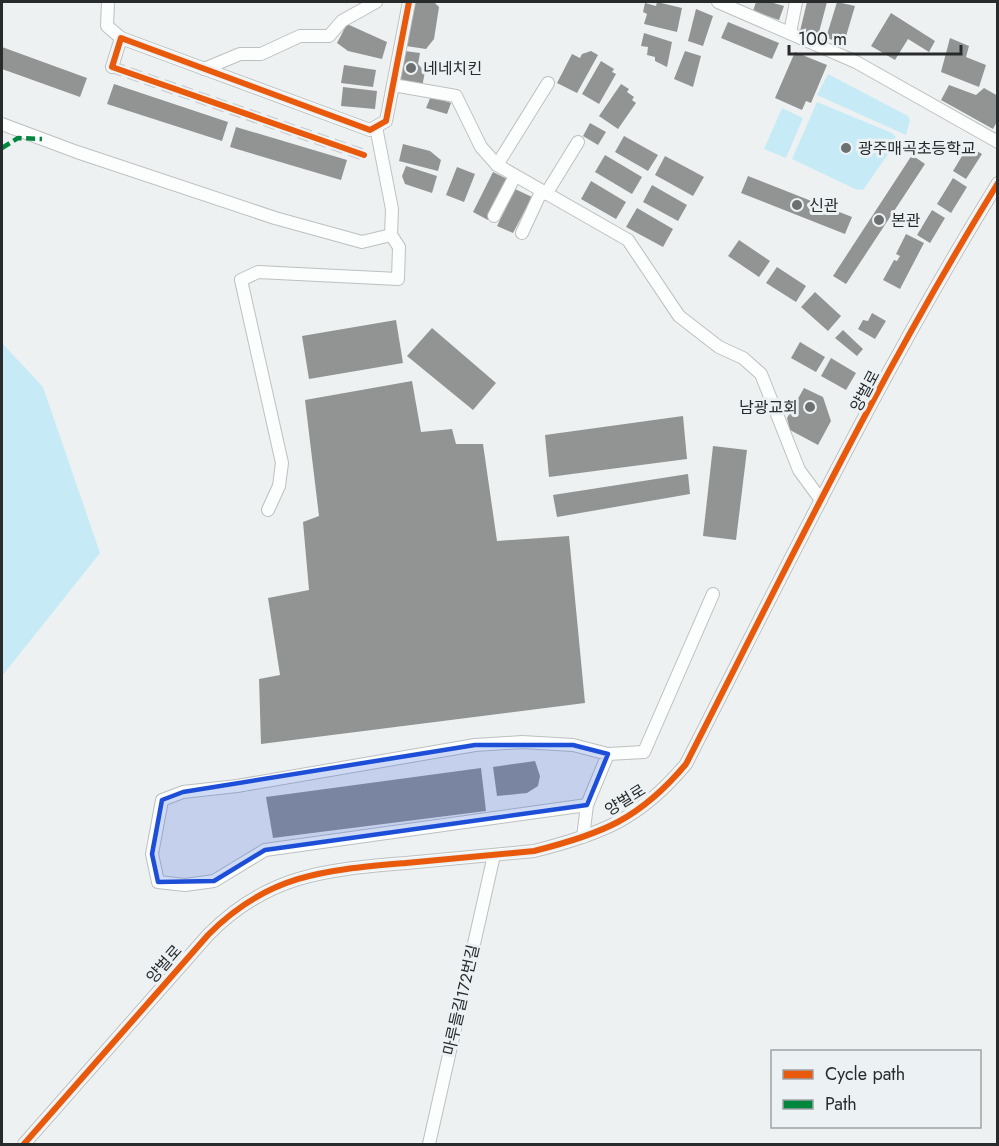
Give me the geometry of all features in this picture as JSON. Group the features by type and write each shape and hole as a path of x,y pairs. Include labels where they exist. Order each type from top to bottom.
{"street":[{"path":"108,2 107,26 120,38 370,130 386,121 409,2"},
{"path":"204,69 240,54 261,54 300,36 328,36 342,21 376,2"},
{"path":"718,2 855,62 998,142"},
{"path":"790,33 796,2"},
{"path":"112,67 120,38"},
{"path":"497,165 548,83"},
{"path":"393,85 456,96 481,147 497,165 628,240 679,316 719,347 743,358 761,374 799,470 821,500"},
{"path":"2,123 77,152 275,218 362,242 392,235"},
{"path":"268,510 279,486 282,463 241,280 258,272 399,279 399,247 392,235 392,209 376,127"},
{"path":"522,233 544,193 578,142"},
{"path":"494,216 515,176"},
{"name":"양벌로","path":"24,1144 208,934 256,896 286,881 331,870 534,851 583,837 620,822 642,809 664,790 686,764 821,500 950,261 998,183"},
{"path":"587,805 265,850 214,881 185,885 158,882 152,854 162,800 183,792 237,786 475,745 522,742 573,745 608,754 644,752 713,594"},
{"path":"583,837 587,805 608,754"},
{"name":"마루들길172번길","path":"429,1144 494,855"}],"highlighted area":[{"path":"475,745 573,745 608,754 587,805 265,850 214,881 158,882 152,854 162,800 183,792"}],"shaded area":[{"path":"828,74 908,116 910,120 906,135 817,95"},
{"path":"817,102 892,133 896,137 895,144 863,190 855,189 792,159"},
{"path":"782,108 803,118 786,158 764,149"},
{"path":"2,343 43,387 100,553 2,676"}],"building":[{"path":"414,2 434,2 439,7 434,39 426,49 406,46"},
{"path":"657,2 682,8 677,32 644,24 647,14 643,12 645,3 656,6"},
{"path":"756,2 770,2 784,6 779,20 753,11"},
{"path":"807,2 827,2 818,36 800,31"},
{"path":"837,2 855,6 844,43 826,38"},
{"path":"696,9 713,16 703,46 688,41"},
{"path":"891,13 935,41 929,52 908,39 895,60 871,46"},
{"path":"728,22 779,43 772,59 721,38"},
{"path":"347,24 387,42 382,59 348,51 337,43"},
{"path":"644,33 672,42 667,67 655,61 655,57 647,55 648,47 641,46"},
{"path":"950,38 969,46 966,57 986,65 979,87 941,72"},
{"path":"2,47 87,78 80,97 2,69"},
{"name":"네네치킨","path":"405,51 420,53 418,64 425,72 422,87 400,83"},
{"path":"591,51 598,55 577,93 557,83 572,54 580,58 582,54"},
{"path":"685,51 701,56 693,87 674,79"},
{"path":"795,52 827,65 811,103 806,101 802,110 775,98"},
{"path":"601,61 614,69 612,72 616,74 599,104 582,94"},
{"path":"344,65 376,70 373,87 341,83"},
{"path":"114,84 228,122 222,141 107,104"},
{"path":"621,84 629,89 627,92 634,97 632,100 636,103 618,129 599,116"},
{"path":"949,85 976,95 984,88 998,96 998,120 993,129 941,100"},
{"path":"343,87 377,91 375,109 341,106"},
{"path":"431,96 451,103 447,114 426,108"},
{"path":"590,123 606,132 598,145 583,136"},
{"path":"236,127 347,160 341,180 230,147"},
{"path":"624,136 658,155 648,171 615,152"},
{"path":"403,144 430,151 441,160 438,171 399,161"},
{"path":"968,146 982,154 966,179 953,171"},
{"path":"605,155 642,177 632,194 595,172"},
{"name":"본관","path":"912,155 925,164 846,284 833,276"},
{"path":"665,156 704,177 693,196 655,175"},
{"path":"406,166 437,176 432,193 405,184 402,176"},
{"path":"457,167 475,174 464,202 446,195"},
{"path":"493,172 509,180 488,220 473,212"},
{"name":"신관","path":"748,176 852,217 845,234 741,193"},
{"path":"953,178 967,187 951,213 937,204"},
{"path":"591,181 626,202 616,219 581,199"},
{"path":"652,185 687,205 678,221 643,202"},
{"path":"515,189 532,197 513,233 497,226"},
{"path":"637,208 673,229 663,247 626,227"},
{"path":"932,210 945,218 930,243 917,235"},
{"path":"906,234 924,243 900,289 883,280 894,260 897,261 900,256 896,254"},
{"path":"739,240 770,261 759,277 728,256"},
{"path":"777,267 806,286 796,302 766,283"},
{"path":"815,292 841,316 828,331 801,307"},
{"path":"872,313 886,321 875,339 858,329 863,320 868,321"},
{"path":"396,320 403,363 309,379 302,336"},
{"path":"432,328 496,383 473,410 407,356"},
{"path":"843,330 863,349 857,356 835,338"},
{"path":"800,342 825,357 816,372 791,358"},
{"path":"831,358 856,373 846,390 821,376"},
{"path":"412,381 421,432 452,429 456,444 483,444 497,541 569,536 585,703 261,744 259,679 280,675 268,598 309,590 303,522 319,516 305,400"},
{"name":"남광교회","path":"804,388 823,397 831,421 818,445 790,430 787,418"},
{"path":"683,416 687,459 549,477 545,435"},
{"path":"713,446 747,450 736,540 703,536"},
{"path":"688,474 690,494 557,517 553,495"},
{"path":"535,761 540,776 538,786 527,793 497,796 493,767"},
{"path":"481,768 486,811 273,838 266,797"}],"tunnel":[{"path":"112,67 364,155"}],"marked path":[{"path":"2,148 18,138 42,139"}],"cycle path":[{"path":"364,155 112,67 121,38 370,130 386,121 409,2"},
{"path":"24,1144 208,935 230,915 253,899 276,887 324,873 534,851 558,845 600,831 618,822 636,811 669,783 686,764 798,544 914,325 998,183"}],"place":[{"name":"네네치킨","path":"411,68"},
{"name":"광주매곡초등학교","path":"846,148"},
{"name":"신관","path":"797,205"},
{"name":"본관","path":"879,220"},
{"name":"남광교회","path":"810,407"}]}
